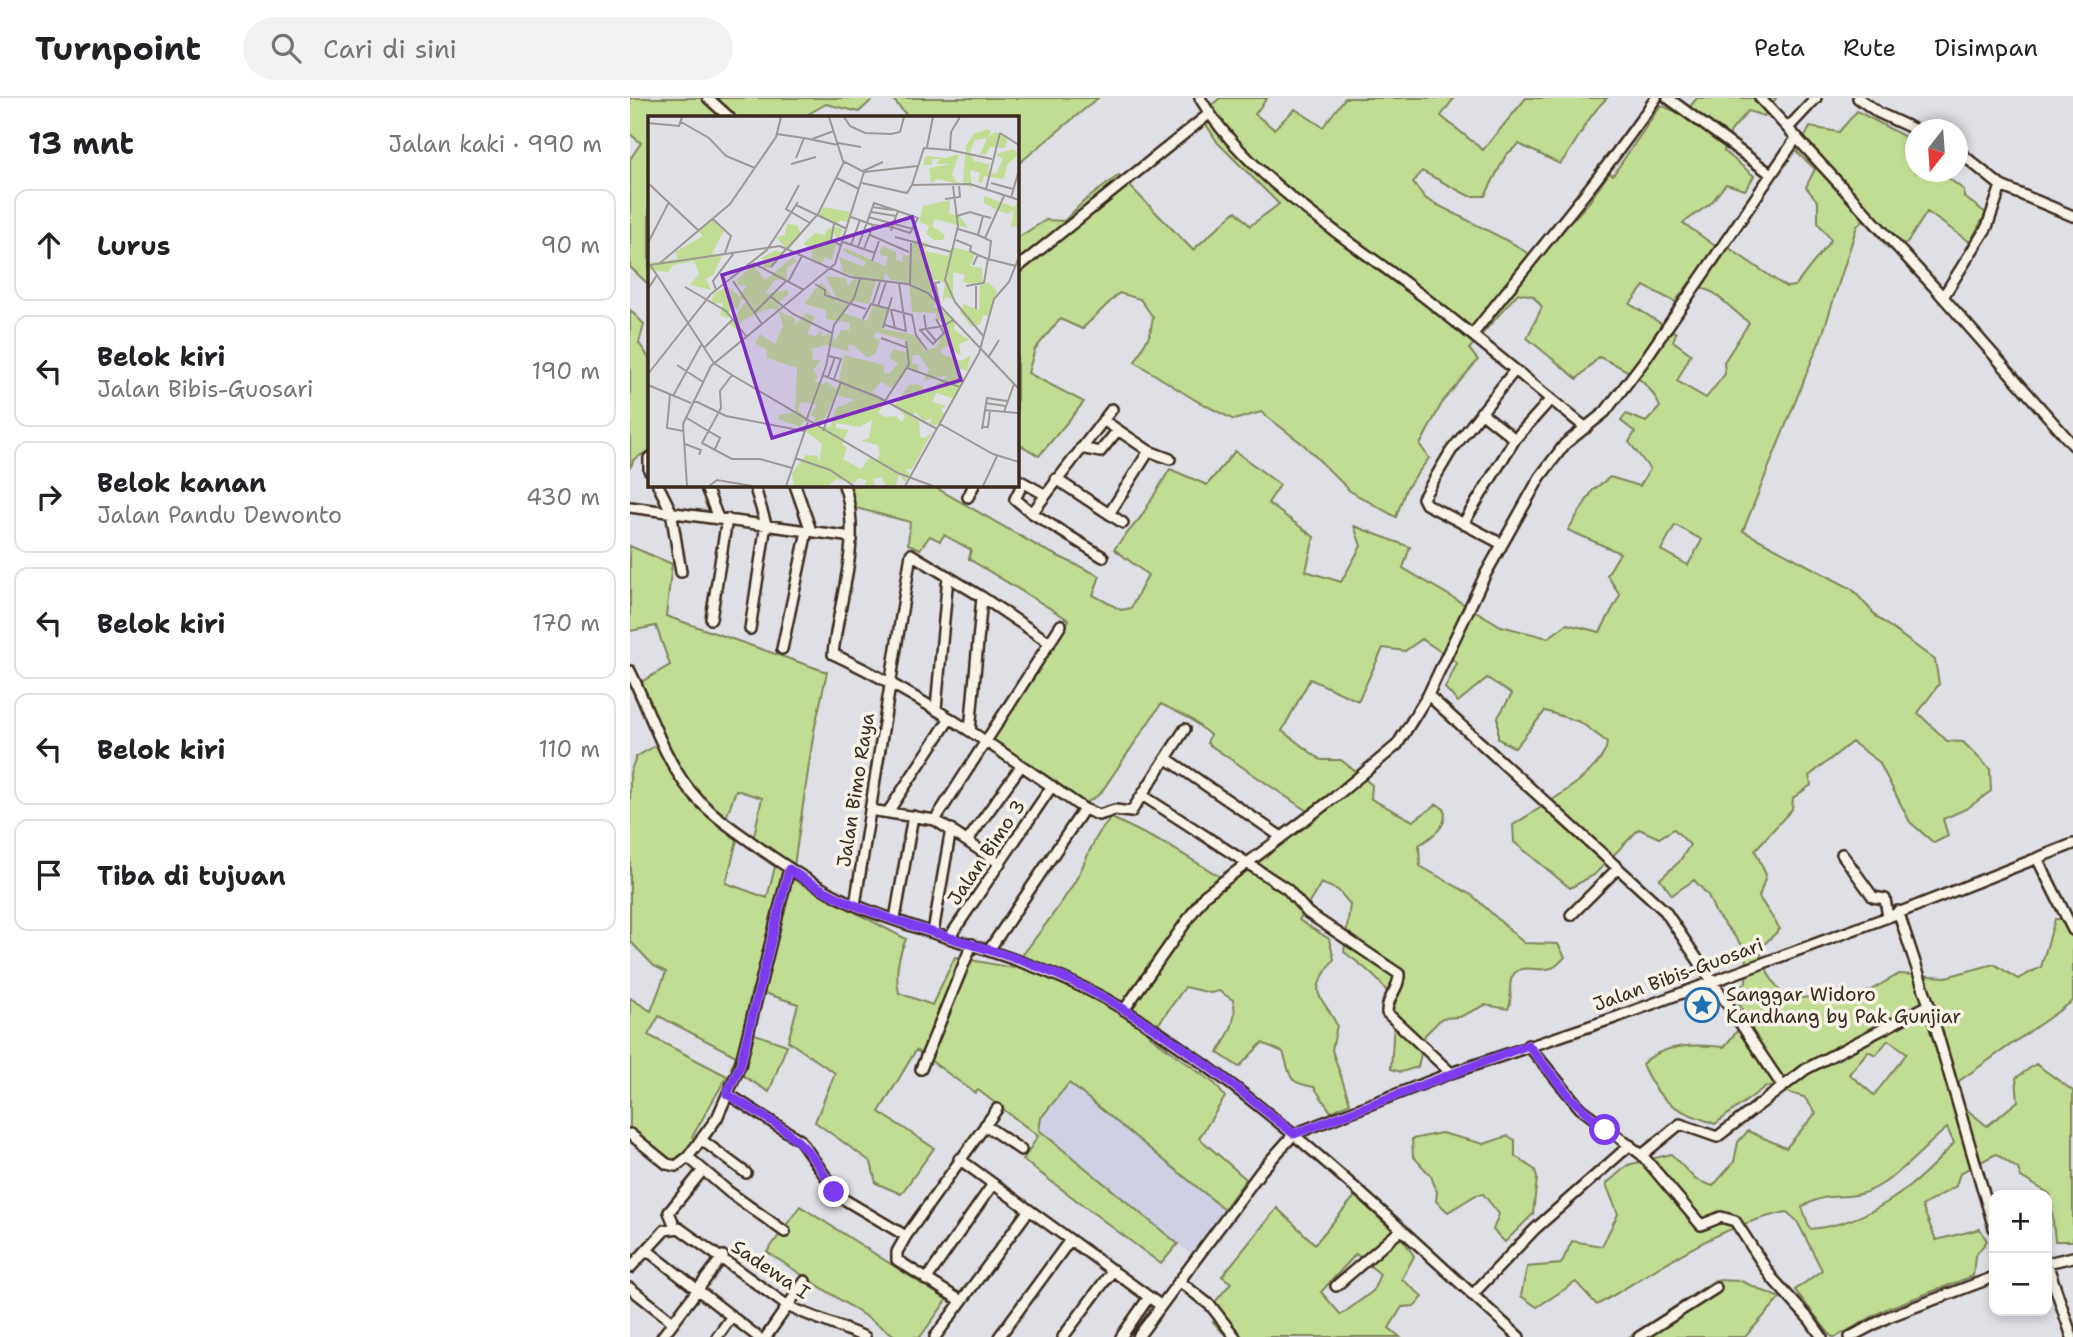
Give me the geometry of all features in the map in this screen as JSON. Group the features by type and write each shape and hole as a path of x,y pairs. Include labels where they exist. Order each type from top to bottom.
{"street":[{"path":"708,98 728,116"},
{"path":"1200,98 1209,114 1235,146 1284,189 1473,334 1586,428"},
{"path":"1473,334 1566,214 1608,168 1656,98"},
{"path":"1668,98 1771,174"},
{"path":"1760,98 1943,297 2073,444"},
{"path":"1788,128 1816,98"},
{"path":"1858,98 1879,113 1905,125"},
{"path":"1018,267 1209,114"},
{"path":"1124,1010 1198,903 1280,836 1382,760 1404,736 1429,695 1502,544 1553,459 1566,444 1605,412 1644,361 1797,137"},
{"path":"1968,159 2001,186 2073,216"},
{"path":"1943,297 1987,227 2001,186"},
{"path":"1502,544 1426,504 1423,498 1451,451 1515,370"},
{"path":"1463,524 1515,439 1551,399"},
{"path":"1032,513 1112,409"},
{"path":"1481,412 1515,439"},
{"path":"1103,420 1149,451 1170,459"},
{"path":"1081,448 1100,452 1117,431"},
{"path":"1109,514 1149,451"},
{"path":"1056,479 1123,523"},
{"path":"1044,494 1020,481 1015,499 1032,513 1103,557"},
{"path":"658,486 671,512 681,572"},
{"path":"706,486 722,519 711,619"},
{"path":"750,629 766,524 754,486"},
{"path":"782,649 809,531 795,486"},
{"path":"844,486 852,507 852,540 834,654 890,681 936,708 1084,809 1099,815 1115,810 1129,813 1185,729"},
{"path":"968,497 974,486"},
{"path":"630,507 766,524 845,536 852,540"},
{"name":"Jalan Bimo Raya","path":"855,905 911,554 948,576"},
{"path":"936,708 948,576 1050,643"},
{"path":"970,731 982,597"},
{"path":"935,820 984,740 1061,625"},
{"path":"630,671 686,785 714,814 789,869 855,905 972,944 1079,984 1124,1010 1210,1068 1294,1134 1519,1337"},
{"path":"1429,695 1665,911 1783,1087"},
{"path":"888,813 950,719"},
{"path":"1166,758 1280,836"},
{"path":"968,840 1021,766"},
{"name":"Jalan Bimo 3","path":"948,938 1052,786"},
{"path":"1142,795 1293,894 1308,913 1399,974 1399,983 1387,1005 1387,1013 1451,1073"},
{"path":"989,950 1084,809"},
{"path":"870,810 935,820 999,863"},
{"path":"895,919 914,816"},
{"path":"933,932 951,829"},
{"name":"Jalan Bibis-Guosari","path":"1294,1134 1451,1073 1617,1017 1888,917 2073,844"},
{"path":"1842,854 1873,897 1885,899 1888,917"},
{"path":"2037,858 2073,930"},
{"path":"1571,915 1618,868"},
{"path":"630,1134 667,1164 676,1166 703,1141 740,1066 789,869"},
{"path":"1898,911 1930,1005 1989,1211"},
{"path":"920,1069 972,944"},
{"path":"1642,1155 1680,1124 1717,1137 1806,1069 1930,1005"},
{"path":"1528,1045 1580,1108 1642,1155 1701,1225 1721,1217 1735,1221 1772,1278 1822,1337"},
{"path":"727,1094 800,1140 840,1198 906,1236"},
{"path":"961,1301 895,1258 906,1236 997,1109"},
{"path":"985,1125 1021,1150"},
{"path":"1138,1337 1261,1171 1294,1134"},
{"path":"703,1141 746,1173"},
{"path":"1472,1295 1535,1229 1630,1145"},
{"path":"688,1157 785,1231"},
{"path":"959,1159 1160,1305"},
{"path":"630,1268 648,1251 662,1232 675,1227 669,1212 703,1170"},
{"path":"926,1280 993,1184"},
{"path":"935,1337 1029,1210"},
{"name":"Sadewa I","path":"675,1227 723,1256 789,1307 865,1337"},
{"path":"1336,1286 1401,1230"},
{"path":"999,1337 1070,1240"},
{"path":"648,1251 758,1337"},
{"path":"662,1337 723,1256"},
{"path":"2072,1337 2047,1263 2073,1256"},
{"path":"1063,1337 1113,1270"},
{"path":"1850,1337 1888,1317 1989,1279"},
{"path":"766,1337 805,1281"},
{"path":"1179,1281 1211,1306 1235,1337"},
{"path":"630,1288 673,1322"},
{"path":"1639,1337 1716,1288"},
{"path":"1121,1337 1149,1297"},
{"path":"717,1337 732,1316"}],"shaded area":[{"path":"1069,1083 1237,1219 1203,1262 1039,1130 1041,1118"}],"green space":[{"path":"630,98 874,98 859,112 826,104 805,116 648,116 648,284 630,267 630,159 641,143 630,134"},
{"path":"892,98 1098,98 1018,164 1018,116 907,116"},
{"path":"1220,98 1267,98 1255,114 1274,129 1295,109 1323,127 1345,98 1454,98 1441,116 1483,150 1526,98 1607,98 1593,113 1560,164 1519,144 1506,155 1485,196 1469,196 1422,171 1413,183 1426,199 1514,244 1537,260 1590,201 1609,173 1613,175 1661,105 1683,115 1697,98 1776,98 1764,116 1748,111 1731,131 1724,151 1754,176 1745,190 1726,184 1710,204 1683,223 1725,253 1729,248 1786,287 1795,286 1831,240 1818,223 1818,202 1806,187 1815,169 1797,152 1810,127 1839,132 1857,111 1905,137 1905,182 1953,182 1964,190 1964,197 1986,213 1970,242 1927,212 1907,243 1889,249 1864,219 1857,226 1823,333 1743,531 1852,589 1878,618 1935,660 1939,684 1918,713 1947,741 1963,742 1990,769 1991,791 1968,808 1943,819 1948,836 1934,843 1910,822 1879,762 1852,742 1809,776 1811,785 1793,798 1792,809 1755,850 1766,875 1759,897 1780,929 1759,949 1769,975 1786,1000 1832,994 1862,995 1899,974 1946,977 1994,964 2018,979 2041,967 2055,919 2073,919 2073,1001 1959,1081 1961,1105 1987,1126 2018,1101 2016,1078 2036,1064 2073,1091 2073,1241 2055,1241 2052,1190 2043,1190 2021,1177 2018,1169 1996,1154 1960,1173 1956,1186 1922,1206 1936,1240 1980,1229 1987,1241 1975,1256 1973,1276 1886,1309 1836,1337 1832,1337 1795,1290 1822,1270 1797,1221 1787,1212 1761,1218 1712,1238 1597,1305 1576,1282 1537,1307 1521,1296 1527,1267 1561,1264 1572,1241 1602,1246 1618,1214 1606,1184 1628,1165 1671,1154 1696,1180 1713,1186 1734,1162 1738,1142 1748,1131 1786,1148 1816,1113 1804,1097 1766,1086 1715,1124 1670,1104 1655,1089 1642,1064 1651,1057 1681,1046 1724,1047 1747,1019 1732,990 1746,983 1747,951 1716,914 1708,895 1694,880 1672,895 1660,879 1679,862 1690,845 1674,829 1659,838 1639,829 1594,875 1570,888 1514,842 1513,825 1583,777 1604,754 1607,742 1580,722 1545,711 1515,748 1498,739 1498,717 1512,694 1487,678 1458,702 1445,688 1457,663 1422,639 1405,651 1383,648 1358,701 1310,679 1282,731 1321,760 1341,760 1372,785 1371,799 1413,821 1437,804 1444,809 1442,826 1419,845 1420,866 1473,896 1524,943 1558,944 1565,957 1550,969 1523,969 1515,973 1511,981 1508,1009 1485,1005 1460,1017 1442,1018 1425,1035 1418,1067 1401,1072 1391,1069 1394,1027 1391,1001 1377,979 1344,952 1350,904 1338,890 1321,883 1299,920 1329,939 1334,959 1318,987 1321,999 1337,1025 1332,1050 1350,1103 1331,1112 1314,1087 1298,1083 1291,1077 1283,1052 1262,1043 1239,1067 1218,1053 1231,1028 1234,1014 1233,1000 1219,991 1211,993 1185,987 1150,1036 1215,1084 1225,1097 1199,1138 1246,1179 1224,1209 1069,1083 1041,1118 1039,1130 1178,1244 1161,1264 1023,1160 1038,1136 978,1090 975,1093 916,1050 879,1112 934,1148 901,1194 876,1183 871,1162 815,1122 835,1073 788,1041 798,1004 752,989 743,1030 787,1045 769,1092 731,1068 736,1056 659,1016 648,1035 727,1076 692,1137 698,1141 665,1168 630,1139 630,998 651,1011 666,972 654,966 630,941 630,773 636,757 658,744 631,688 670,665 656,626 630,631 630,546 672,564 666,616 827,672 814,731 792,879 906,939 898,966 899,993 932,1005 955,957 1013,968 1067,894 1094,841 1112,818 1169,846 1229,882 1312,818 1307,811 1207,743 1210,735 1191,719 1161,704 1100,794 1086,803 990,739 1069,620 969,559 971,550 944,535 940,541 930,536 920,549 908,544 910,522 848,506 849,486 933,486 1043,549 1100,576 1093,595 1121,610 1131,608 1148,575 1114,549 1141,517 1170,469 1207,485 1235,451 1280,485 1268,503 1314,537 1306,571 1341,582 1361,546 1354,526 1410,547 1403,568 1501,626 1548,638 1567,624 1600,632 1620,595 1607,575 1620,553 1568,530 1593,490 1610,477 1640,486 1650,469 1629,442 1635,432 1621,421 1626,414 1646,422 1660,407 1642,382 1618,366 1599,357 1577,379 1527,338 1542,307 1533,296 1518,293 1469,349 1478,360 1443,401 1420,445 1429,458 1406,489 1396,517 1350,491 1304,445 1261,412 1234,420 1195,400 1135,362 1150,334 1153,317 1140,299 1119,293 1082,329 1060,319 1035,349 1028,373 1084,402 1039,456 1018,444 1018,237 1046,220 1064,221 1083,202 1119,175 1193,250 1236,211 1250,226 1279,204 1218,143 1200,115","holes":["1690,282 1714,293 1749,323 1724,362 1725,374 1706,398 1677,381 1691,354 1673,341 1676,333 1630,304 1644,286 1675,302","1675,525 1702,540 1688,565 1661,550","736,790 762,798 751,850 775,867 767,898 726,883 740,829 726,818","1888,1040 1907,1053 1874,1095 1849,1074 1868,1051 1876,1055","1947,1128 1954,1143 1924,1174 1872,1211 1853,1219 1810,1229 1802,1207 1819,1199 1851,1196 1872,1190 1895,1175"]},
{"path":"630,310 644,324 639,343 648,356 648,452 634,459 630,468"},
{"path":"1441,1133 1484,1144 1508,1136 1515,1140 1515,1156 1535,1170 1537,1178 1533,1214 1505,1242 1493,1230 1499,1214 1483,1194 1476,1195 1448,1212 1436,1201 1437,1192 1431,1176 1413,1156 1412,1139"},
{"path":"1355,1196 1404,1241 1414,1256 1402,1279 1423,1297 1415,1306 1402,1307 1389,1328 1400,1337 1227,1337 1213,1322 1221,1310 1215,1302 1231,1283 1222,1276 1277,1208 1315,1244","holes":["1356,1254 1380,1274 1373,1291 1341,1315 1321,1292"]},
{"path":"800,1206 947,1300 920,1337 897,1337 767,1252"},
{"path":"1715,1280 1741,1281 1780,1298 1745,1337 1629,1337"}],"place":[{"name":"Sanggar Widoro Kandhang by Pak Gunjiar","path":"1702,1005"}],"route":[{"path":"834,1192 816,1159 800,1140 727,1094 740,1066 761,971 789,869 855,905 1031,964 1079,984 1189,1052 1294,1134 1528,1045 1580,1108 1605,1130"}]}
